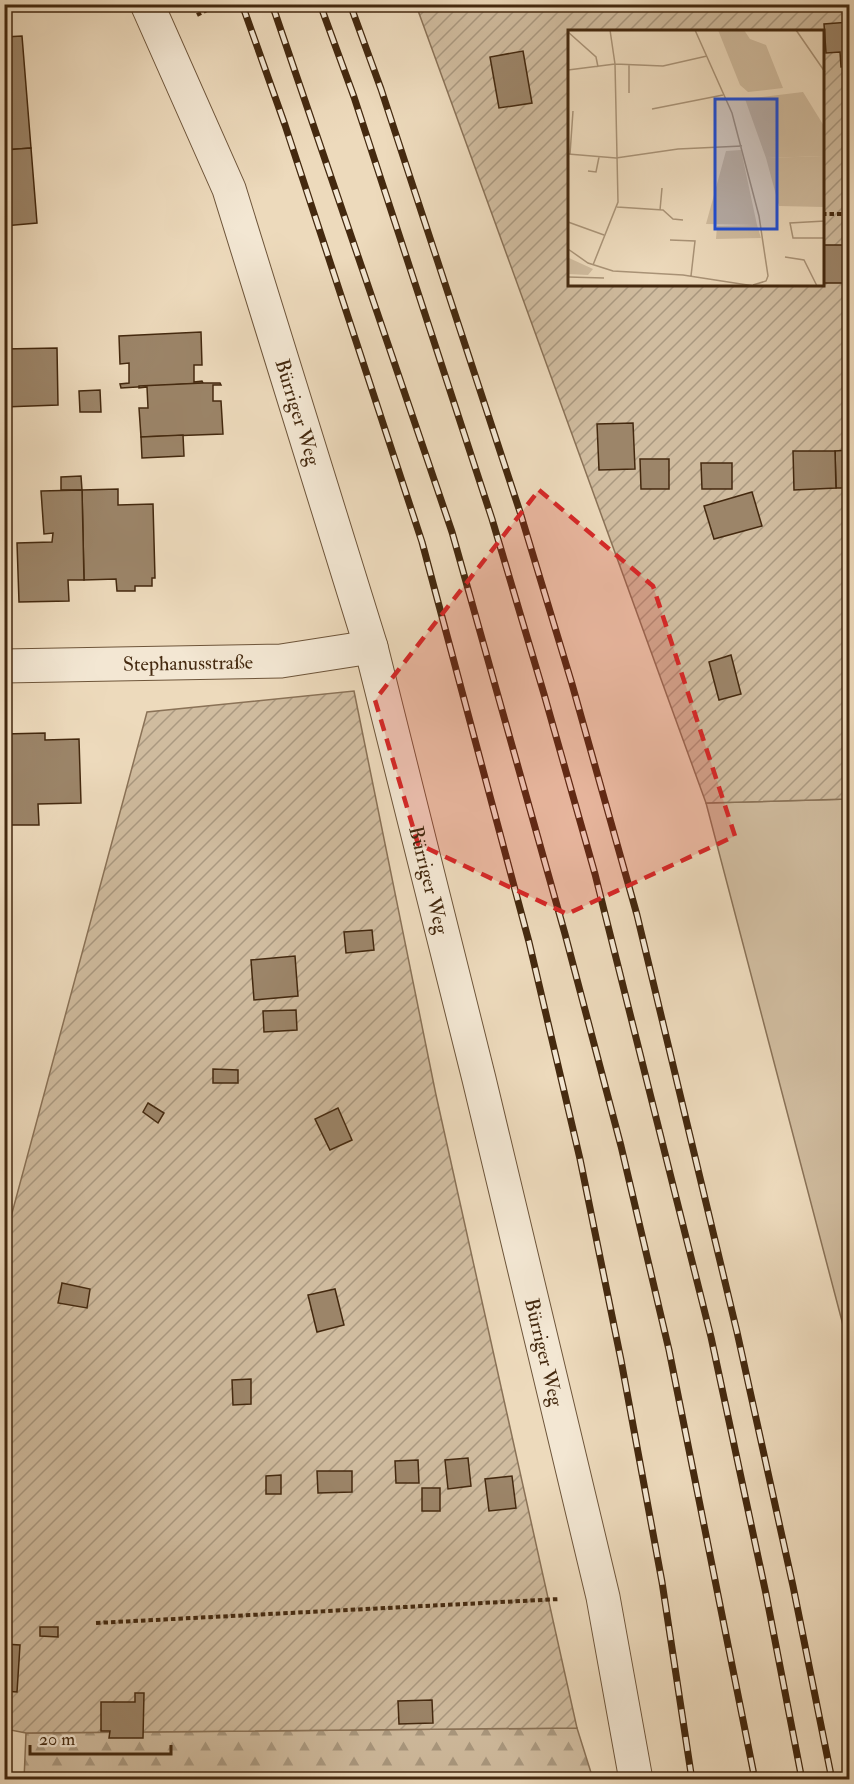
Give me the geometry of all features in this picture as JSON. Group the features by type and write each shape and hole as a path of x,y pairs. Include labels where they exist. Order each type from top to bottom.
{"street":[{"name":"Bürriger Weg","path":"147,4 229,189 371,647 479,1079 603,1597 636,1779"},
{"name":"Stephanusstraße","path":"4,666 281,661 371,647"}],"path":[{"path":"824,214 849,214"},
{"path":"96,1623 603,1597"}],"highlighted area":[{"path":"539,490 653,586 735,836 567,914 418,844 375,700"}],"green space":[{"path":"416,5 849,5 849,799 706,803"},
{"path":"354,691 436,1095 577,1728 26,1733 5,1729 5,1239 147,712"},
{"path":"850,799 849,1348 706,803"},
{"path":"577,1728 593,1779 24,1780 26,1733"}],"building":[{"path":"850,22 850,66 841,67 840,52 826,53 824,24"},
{"path":"22,36 31,148 4,150 4,37"},
{"path":"523,51 532,103 499,108 490,57"},
{"path":"31,148 37,223 4,226 4,150"},
{"path":"824,245 850,245 850,283 824,283"},
{"path":"201,332 202,365 194,365 194,382 202,381 203,383 121,388 120,384 129,383 129,363 120,364 119,336"},
{"path":"57,348 58,405 4,407 4,349"},
{"path":"220,383 221,385 213,385 213,401 221,401 223,434 141,437 139,408 148,408 147,387 139,388 139,386"},
{"path":"100,390 101,412 80,412 79,391"},
{"path":"633,423 635,469 599,470 597,424"},
{"path":"183,435 184,456 142,458 141,437"},
{"path":"850,450 850,488 836,488 835,451"},
{"path":"793,451 835,451 836,488 794,490"},
{"path":"640,459 669,459 669,489 641,489"},
{"path":"701,463 732,463 732,489 702,489"},
{"path":"81,476 82,490 61,490 61,477"},
{"path":"118,489 118,505 153,504 155,578 152,578 152,586 135,586 135,591 117,591 116,579 84,580 82,490"},
{"path":"82,490 84,580 68,580 69,601 19,602 17,543 52,542 53,533 44,534 41,491"},
{"path":"752,492 762,526 714,539 704,506"},
{"path":"731,655 741,694 719,700 709,662"},
{"path":"45,733 45,740 79,739 81,803 38,804 39,825 4,825 4,734"},
{"path":"372,930 374,950 346,953 344,932"},
{"path":"295,956 298,996 254,1000 251,960"},
{"path":"296,1010 297,1030 264,1032 263,1011"},
{"path":"213,1069 238,1070 238,1083 213,1083"},
{"path":"148,1103 164,1113 158,1123 143,1112"},
{"path":"338,1108 352,1140 330,1150 315,1119"},
{"path":"62,1283 90,1289 87,1308 58,1303"},
{"path":"335,1289 344,1325 317,1332 308,1295"},
{"path":"251,1379 251,1404 233,1405 232,1380"},
{"path":"468,1458 471,1486 448,1489 445,1460"},
{"path":"418,1460 419,1483 396,1483 395,1461"},
{"path":"317,1471 352,1471 352,1492 318,1493"},
{"path":"281,1475 281,1494 266,1494 266,1476"},
{"path":"512,1476 516,1508 489,1511 485,1479"},
{"path":"422,1488 440,1488 440,1511 422,1511"},
{"path":"40,1627 58,1627 58,1637 40,1636"},
{"path":"4,1644 20,1645 17,1692 4,1691"},
{"path":"135,1693 144,1693 143,1738 109,1738 110,1731 101,1731 101,1702 135,1702"},
{"path":"432,1700 433,1723 399,1724 398,1701"}],"railway":[{"path":"242,4 285,125 422,542 529,942 580,1159 621,1360 662,1582 692,1780"},
{"path":"272,4 452,532 565,934 621,1146 669,1350 755,1780"},
{"path":"320,4 354,97 492,519 595,874 711,1337 766,1594 802,1780"},
{"path":"350,4 381,89 520,512 572,684 637,915 737,1332 793,1586 832,1780"}]}
